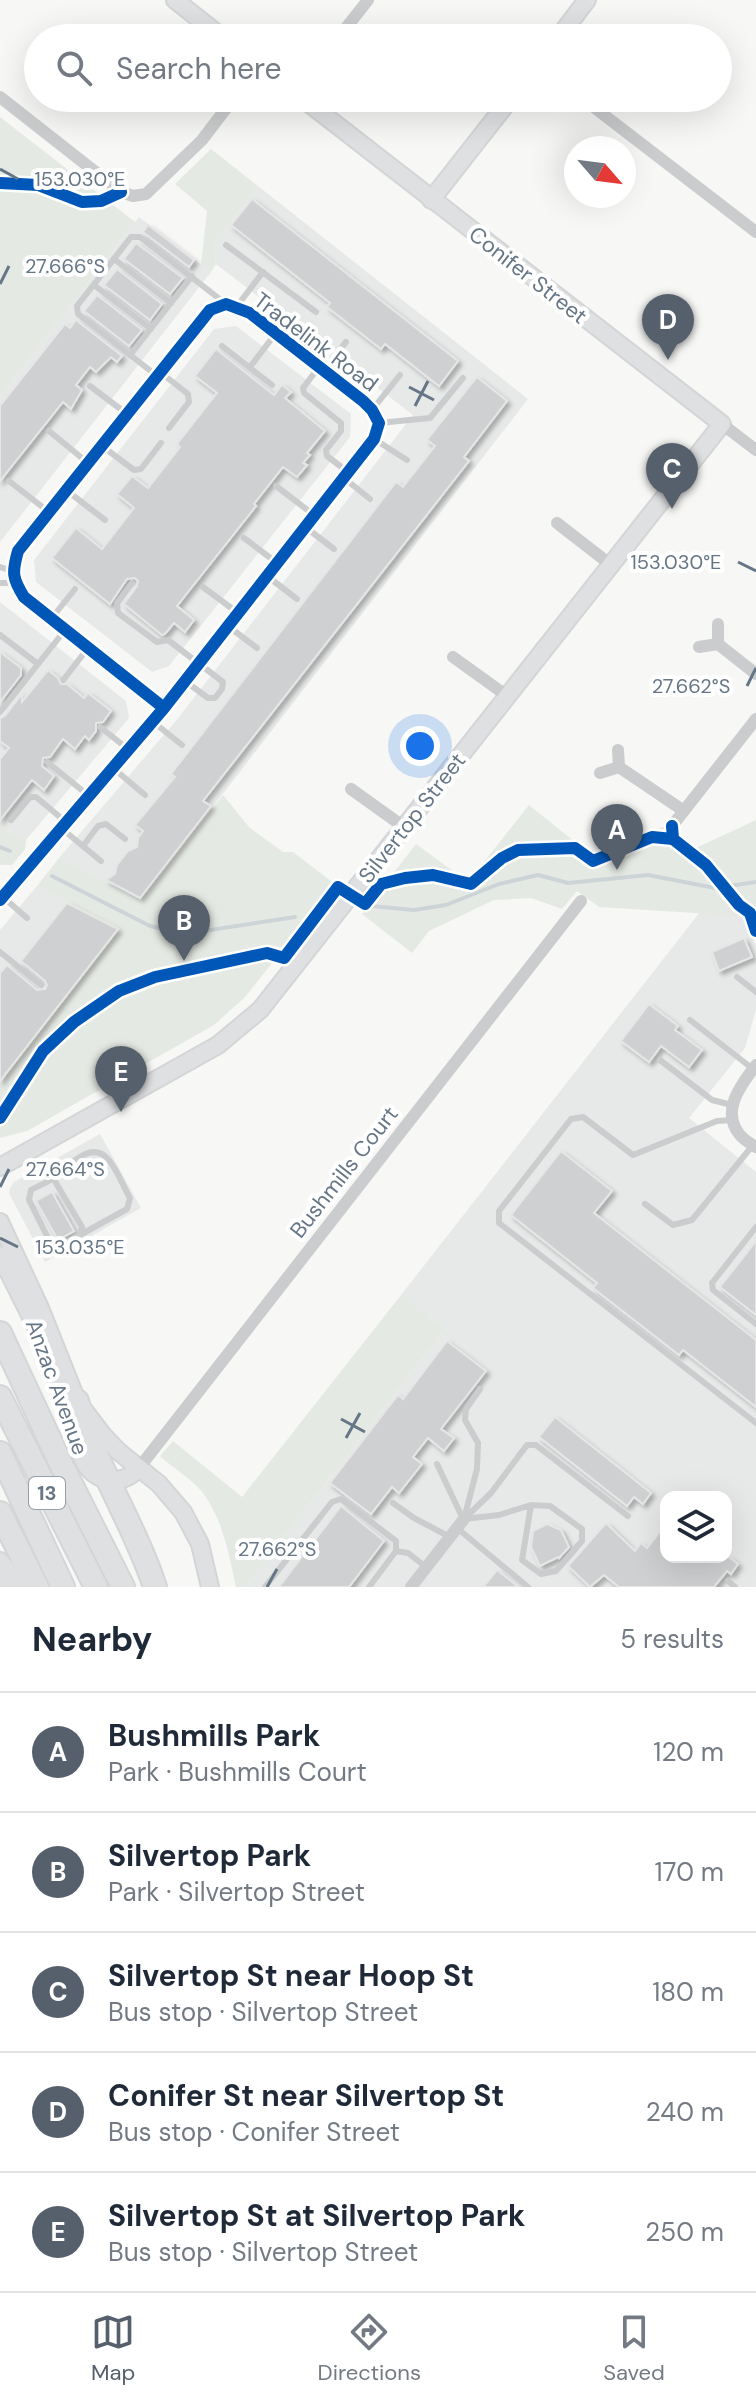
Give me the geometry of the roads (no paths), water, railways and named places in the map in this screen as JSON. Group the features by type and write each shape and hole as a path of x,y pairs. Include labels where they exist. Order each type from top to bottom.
{"highway":[{"path":"0,1333 123,1587"},
{"name":"13","path":"0,1397 96,1587"},
{"path":"77,1401 83,1423 135,1533 155,1587"},
{"name":"13","path":"0,1453 63,1587"},
{"path":"0,1513 37,1587"}],"street":[{"path":"175,0 205,24"},
{"path":"349,24 368,0"},
{"path":"569,24 587,0"},
{"path":"0,97 121,192 133,196 146,194 202,140 223,112"},
{"name":"Conifer Street","path":"320,112 756,450"},
{"path":"431,200 500,112"},
{"path":"600,112 756,232"},
{"name":"Tradelink Road","path":"1,898 164,708 374,439 379,423 372,410 250,313 232,305 210,310 18,551 9,573"},
{"name":"Silvertop Street","path":"0,1167 218,1045 260,1010 722,424"},
{"path":"557,523 611,565"},
{"path":"9,573 24,597 164,708"},
{"path":"718,624 718,644"},
{"path":"699,647 718,644 756,674"},
{"path":"453,657 507,696"},
{"path":"672,826 756,719"},
{"path":"618,750 619,767"},
{"path":"619,767 684,811"},
{"path":"600,773 619,767"},
{"path":"351,789 404,827"},
{"name":"Bushmills Court","path":"139,1468 581,901"},
{"path":"754,1067 739,1088 732,1105 733,1120 740,1135 754,1146"},
{"name":"Anzac Avenue","path":"0,1222 40,1308 77,1401 103,1435 172,1497 200,1544 210,1587"},
{"name":"Anzac Avenue","path":"0,1255 45,1347 85,1463 109,1480"},
{"path":"109,1480 119,1480 139,1468"},
{"path":"411,1587 457,1528"},
{"path":"0,1561 22,1587"}],"lane":[{"path":"169,428 189,402 188,394 130,355 78,314 77,306 131,237 140,237 232,305 263,272"},
{"path":"226,245 316,312"},
{"path":"114,259 171,303"},
{"path":"130,355 192,276"},
{"path":"94,285 151,329"},
{"path":"250,367 276,333"},
{"path":"346,342 303,388 304,393 341,423 341,431 326,450 327,456 370,499"},
{"path":"222,346 272,385"},
{"path":"372,410 400,375"},
{"path":"379,423 430,418 463,378"},
{"path":"90,386 127,414"},
{"path":"49,431 88,463"},
{"path":"374,439 407,460"},
{"path":"102,446 134,470 141,469 161,443"},
{"path":"9,481 49,512"},
{"path":"276,486 314,515"},
{"path":"66,490 105,520"},
{"path":"305,527 334,549"},
{"path":"244,538 277,563"},
{"path":"0,583 9,573"},
{"path":"267,576 297,599"},
{"path":"132,583 117,603 118,613 157,642 168,640 223,682 215,698 208,698 185,681"},
{"path":"203,587 238,613"},
{"path":"51,619 75,589"},
{"path":"228,626 257,648"},
{"path":"0,712 65,630"},
{"path":"0,635 38,664"},
{"path":"64,679 88,648"},
{"path":"152,721 182,745"},
{"path":"100,727 128,749"},
{"path":"47,762 89,796"},
{"path":"113,768 145,795"},
{"path":"11,820 30,797 36,797 101,861"},
{"path":"83,846 98,826 106,824 125,839"},
{"path":"1,898 27,918"},
{"path":"1,954 41,985"},
{"path":"737,977 756,992"},
{"path":"690,1020 754,1067"},
{"path":"660,1060 712,1100 732,1105"},
{"path":"733,1120 717,1121 633,1155 583,1117 571,1119 499,1211 499,1223 756,1423"},
{"path":"645,1204 673,1225 692,1220 754,1146"},
{"path":"85,1153 96,1153 107,1157 130,1198 130,1204 127,1209 60,1247 53,1246 29,1200 31,1190 53,1178 85,1153"},
{"path":"53,1178 82,1227 80,1235"},
{"path":"756,1227 712,1283 713,1290 756,1324"},
{"path":"457,1528 477,1469 478,1443 465,1420 466,1409 480,1389"},
{"path":"457,1528 491,1493 527,1445 536,1445 628,1516"},
{"path":"437,1464 457,1528"},
{"path":"265,1587 332,1502 341,1499 396,1541 396,1551 369,1587"},
{"path":"393,1503 414,1518 457,1528 528,1587"},
{"path":"457,1528 531,1505 550,1506 582,1529 582,1541 556,1571 541,1574 522,1560 531,1505"},
{"path":"396,1551 408,1553 426,1567"},
{"path":"728,1581 735,1587"}],"waterway":[{"path":"0,847 10,851"},
{"path":"371,906 414,910 446,905 499,884 538,875 568,883 648,875 715,888 756,882"},
{"path":"52,876 150,926 184,934 295,917"}],"place":[{"name":"Conifer St near Silvertop St","path":"668,360"},
{"name":"Silvertop St near Hoop St","path":"672,509"},
{"name":"Bushmills Park","path":"617,870"},
{"name":"Silvertop Park","path":"184,961"},
{"name":"Silvertop St at Silvertop Park","path":"121,1112"}]}
